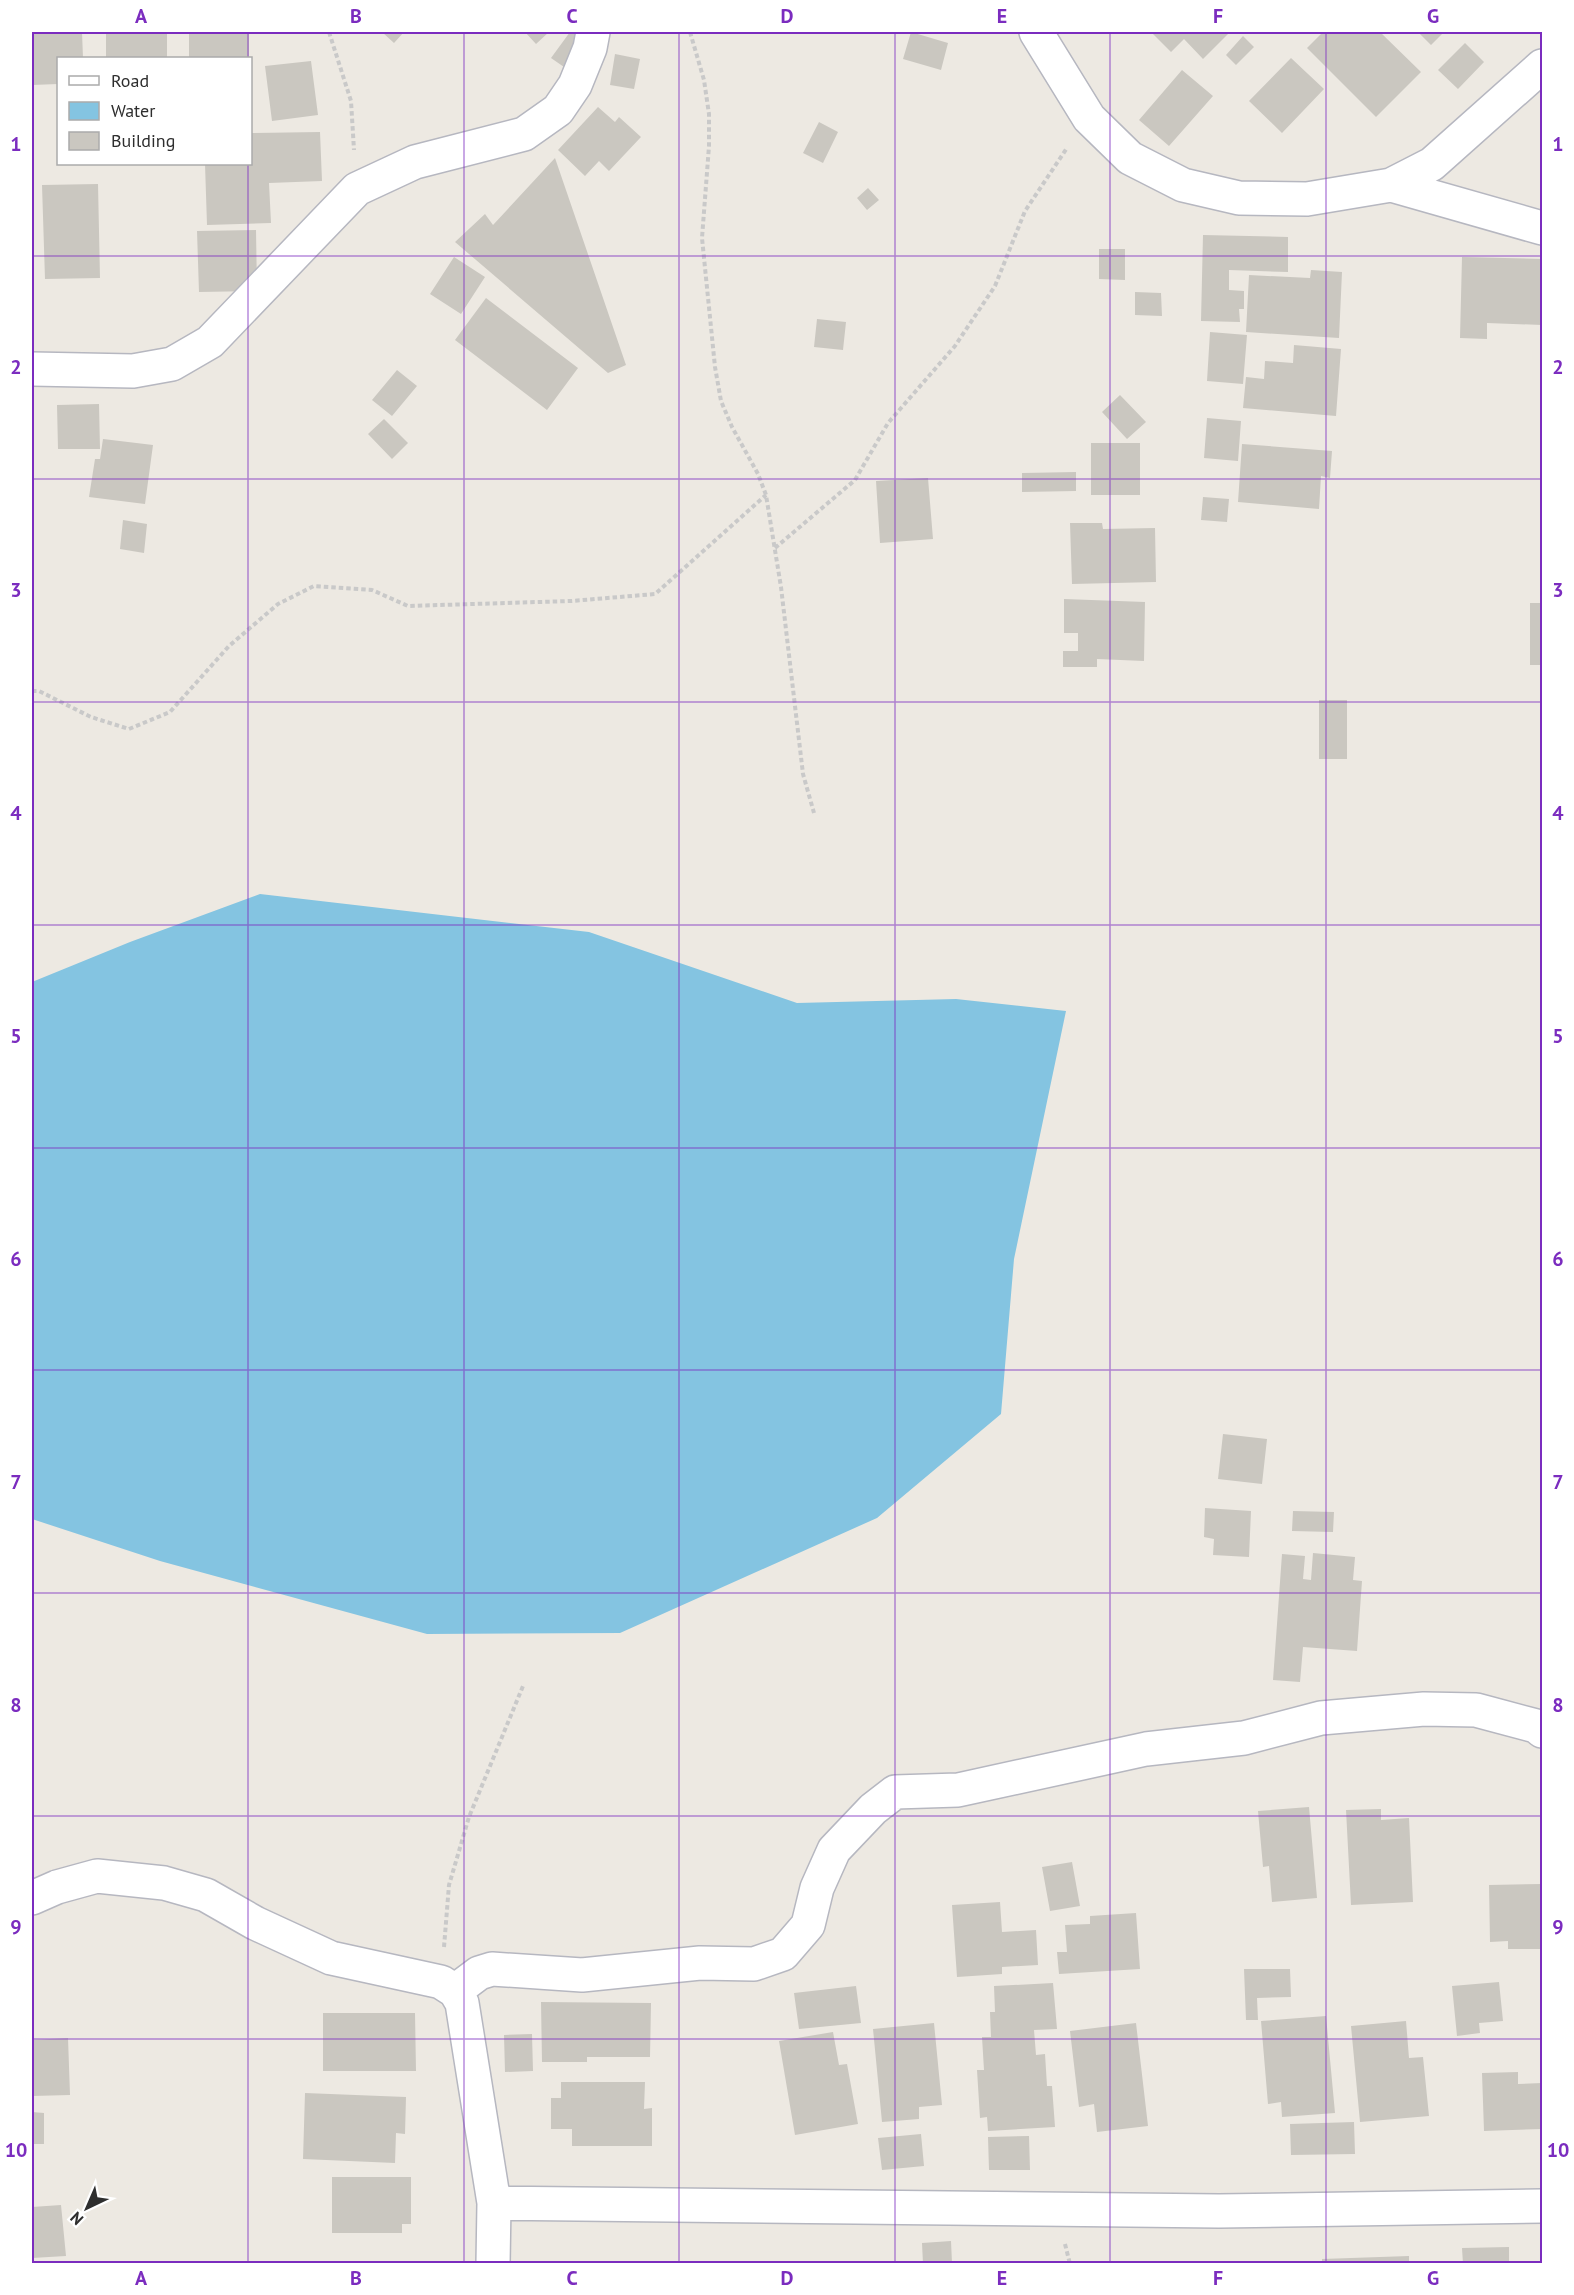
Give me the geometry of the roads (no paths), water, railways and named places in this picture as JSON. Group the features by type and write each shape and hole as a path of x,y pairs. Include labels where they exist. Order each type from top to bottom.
{"street":[{"path":"32,369 133,371 172,364 210,342 357,189 415,162 524,134 558,110 575,85 590,48 593,32"},
{"path":"1036,32 1089,118 1130,158 1184,186 1239,198 1307,199 1390,185 1432,164 1542,66"},
{"path":"1390,185 1542,228"},
{"path":"32,1899 57,1887 97,1876 164,1882 206,1895 255,1923 331,1958 448,1986 492,1968 582,1975 700,1963 754,1964 783,1954 796,1941 808,1925 817,1888 834,1850 873,1809 895,1792 958,1790 1146,1749 1244,1738 1321,1718 1424,1709 1476,1710 1536,1726 1542,1731"},
{"path":"448,1986 462,2003 494,2203 492,2264"},
{"path":"494,2203 1219,2211 1542,2206"}],"water":[{"path":"260,894 589,932 797,1003 956,999 1066,1011 1014,1259 1001,1414 877,1518 620,1633 427,1634 160,1561 32,1519 32,982 130,942"}]}
